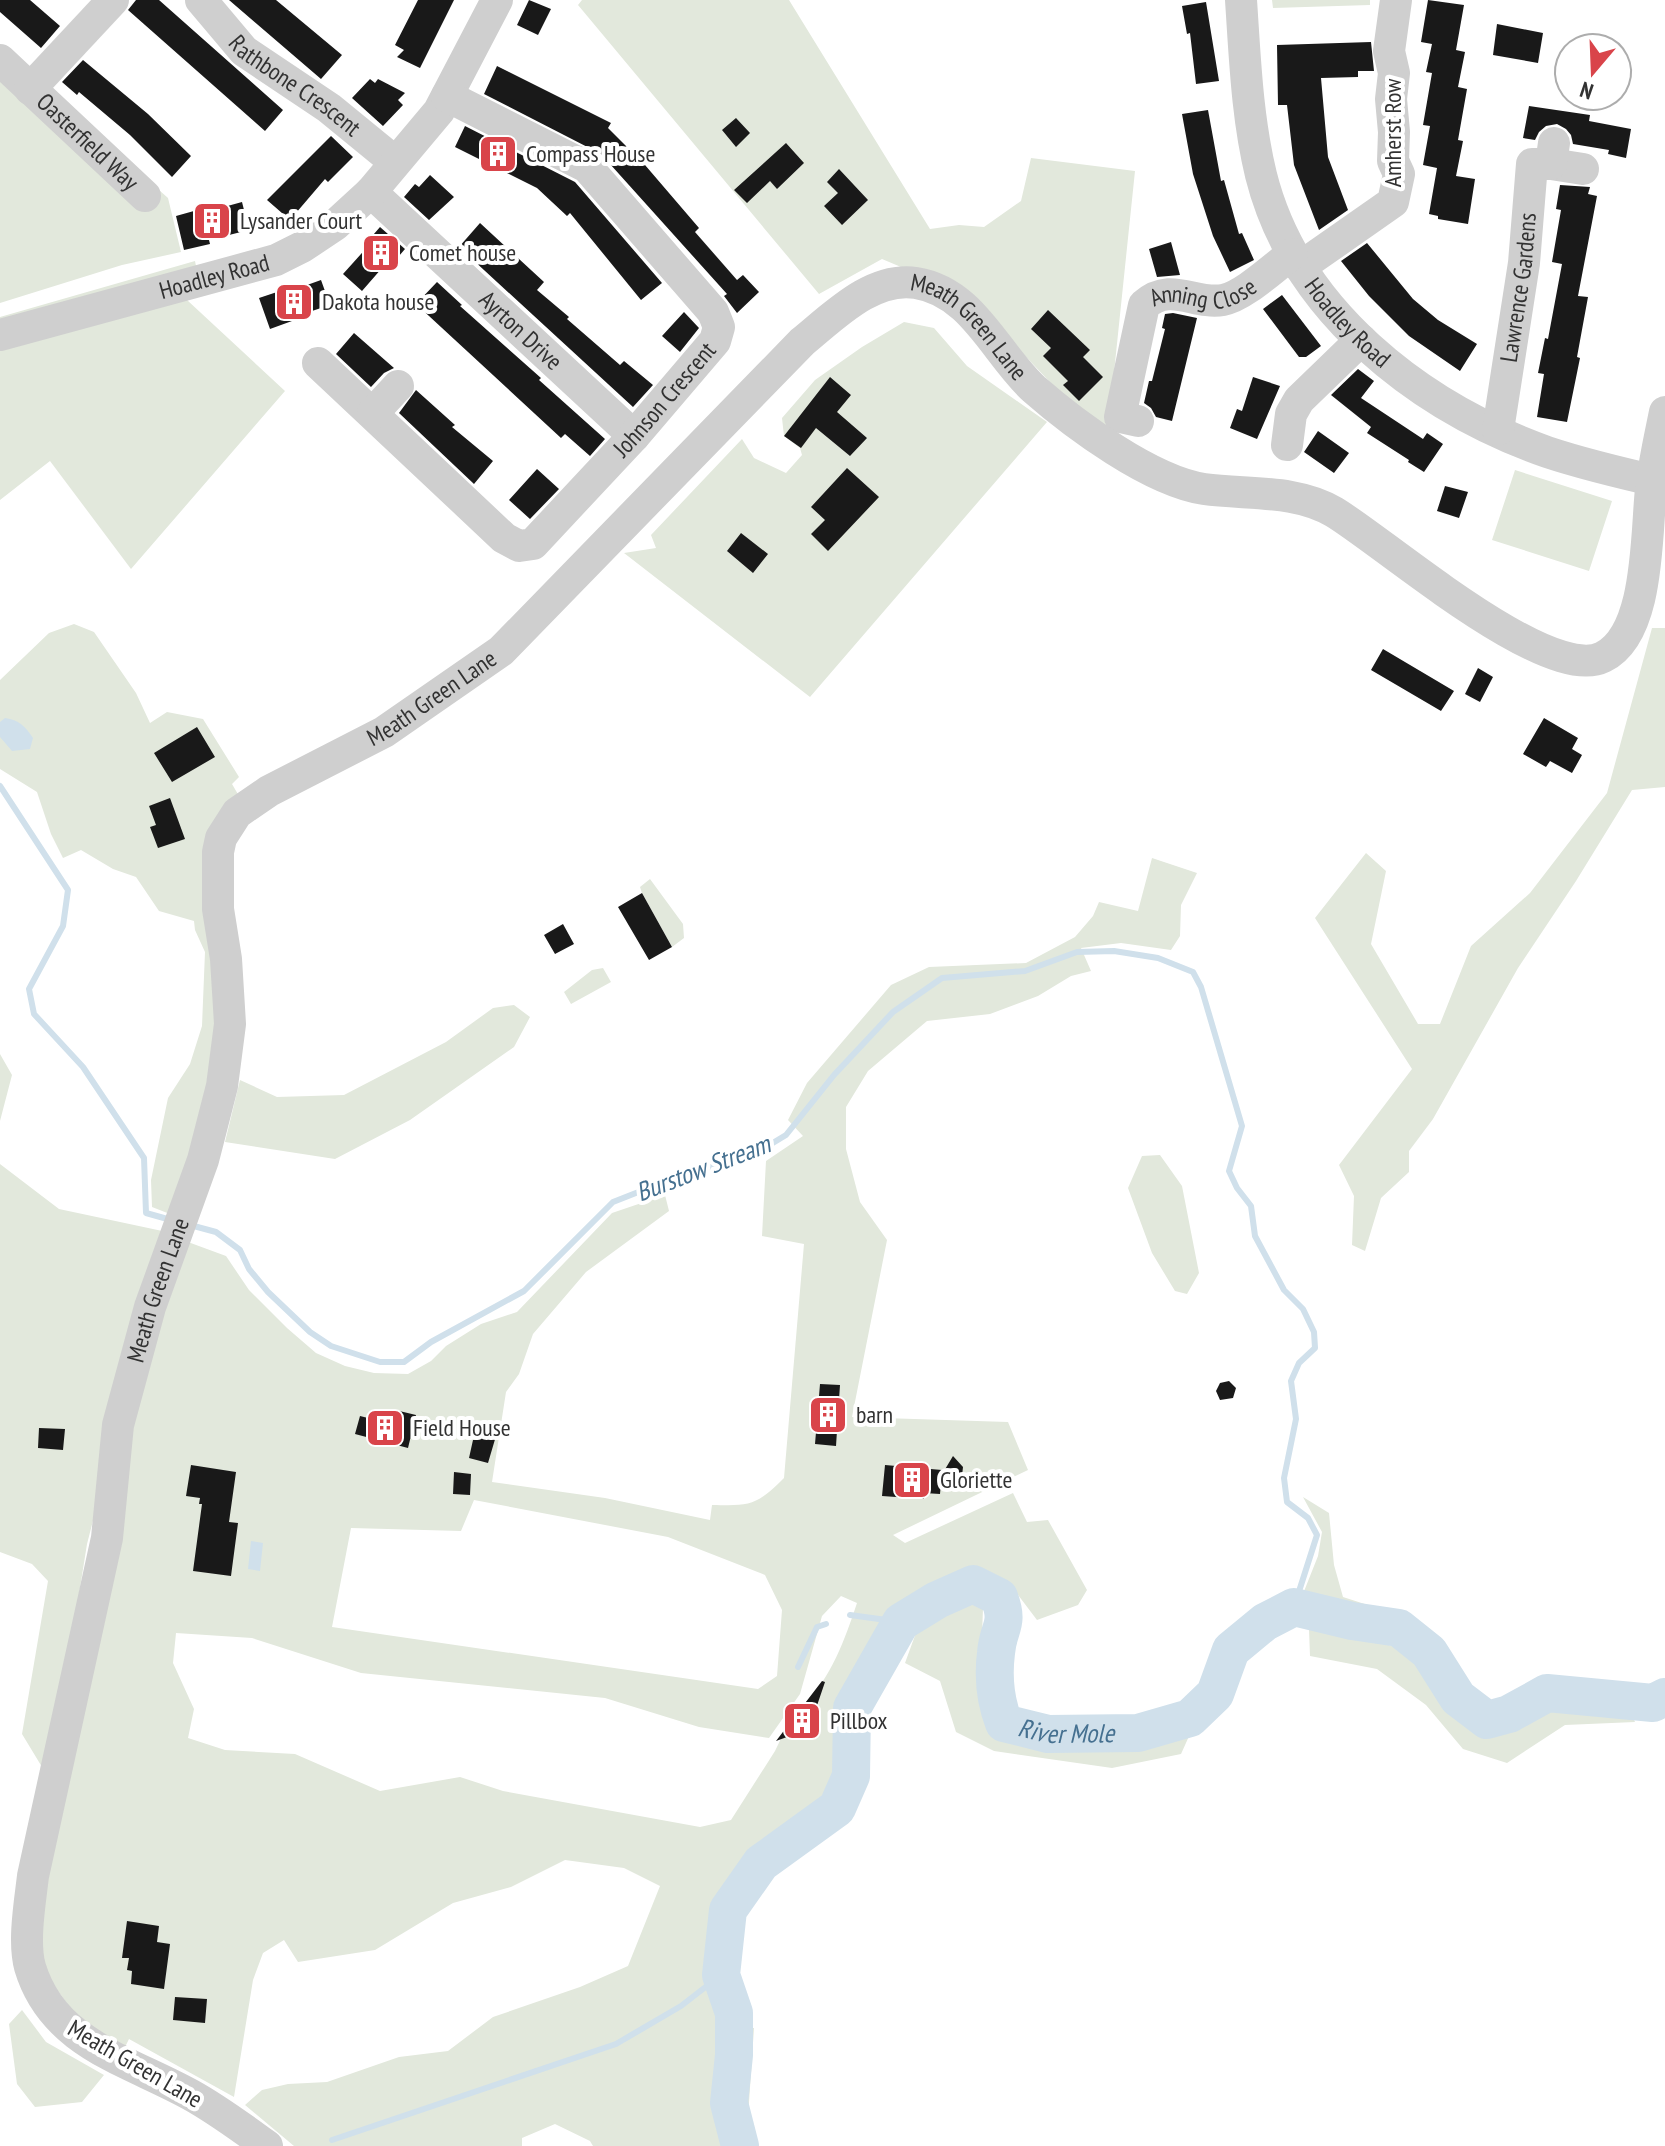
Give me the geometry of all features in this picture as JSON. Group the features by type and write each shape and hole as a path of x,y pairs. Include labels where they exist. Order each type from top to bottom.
{"street":[{"name":"Oasterfield Way","path":"30,89 113,0"},
{"name":"Rathbone Crescent","path":"201,0 244,51 329,108 395,162"},
{"name":"Hoadley Road","path":"0,335 276,260 335,225 371,192 439,111 497,0"},
{"name":"Hoadley Road","path":"1241,0 1248,109 1259,164 1270,201 1296,261 1327,304 1361,340 1403,377 1454,409 1559,456 1601,469 1659,481"},
{"name":"Amherst Row","path":"1296,261 1393,202 1399,174 1393,161 1391,99 1394,73 1389,51 1396,0"},
{"name":"Oasterfield Way","path":"0,60 145,196"},
{"name":"Johnson Crescent","path":"318,363 504,538 519,546 533,544 634,436 715,341 719,327 713,312 587,167 447,96"},
{"name":"Lawrence Gardens","path":"1498,430 1524,263 1532,164 1553,154 1583,169"},
{"name":"Ayrton Drive","path":"371,192 634,436"},
{"name":"Anning Close","path":"1138,421 1120,417 1144,305 1166,293 1221,301 1296,261"},
{"name":"Meath Green Lane","path":"267,2146 190,2095 75,2035 42,1999 29,1963 33,1876 107,1538 118,1425 150,1307 203,1160 222,1086 230,1024 226,959 218,909 217,868 221,838 237,813 269,791 384,732 501,651 802,342 848,305 888,284 913,282 959,300 1035,389 1094,435 1134,460 1165,476 1202,489 1298,498 1317,503 1482,615 1554,656 1588,661 1603,657 1616,647 1627,630 1643,589 1659,481 1665,412"},
{"path":"1287,445 1291,414 1299,400 1361,340"},
{"path":"373,413 398,386"}],"shaded area":[{"path":"582,0 789,0 930,229 959,225 984,227 1021,201 1031,158 1135,171 1108,430 1065,398 1012,342 920,275 882,259 819,294 578,5"},
{"path":"1272,0 1370,0 1370,5 1273,8"},
{"path":"0,77 144,207 159,190 168,198 181,252 122,265 0,303"},
{"path":"195,261 196,266 0,322 0,317"},
{"path":"187,300 285,391 131,569 50,461 0,500 0,348"},
{"path":"904,322 934,328 967,366 1047,422 810,697 624,553 656,548 651,535 742,439 754,458 786,473 802,455 800,448 784,436 782,418 815,380"},
{"path":"1515,470 1612,501 1589,571 1492,540"},
{"path":"74,624 94,632 136,693 150,723 167,712 203,719 239,777 232,784 239,796 211,1084 175,1216 152,1207 151,1180 168,1098 190,1064 202,1026 205,952 194,921 159,911 136,877 113,869 81,850 63,858 37,792 0,769 0,680 49,633"},
{"path":"1652,628 1665,628 1665,787 1632,790 1518,968 1433,1119 1409,1151 1409,1172 1381,1198 1365,1251 1352,1245 1354,1196 1339,1165 1412,1069 1315,918 1366,853 1386,871 1371,944 1418,1024 1440,1024 1471,946 1530,893 1607,793"},
{"path":"5,718 18,722 27,730 33,738 30,749 12,751 0,737 0,722"},
{"path":"1152,858 1197,873 1181,905 1180,936 1171,950 1121,943 1081,948 1091,971 1071,976 1038,996 990,1014 927,1021 868,1071 846,1107 846,1149 860,1202 887,1240 852,1417 1008,1422 1028,1470 893,1535 905,1543 1013,1493 1027,1522 1048,1520 1087,1590 1078,1605 1037,1620 1015,1591 983,1577 957,1584 897,1616 875,1659 844,1702 842,1731 846,1764 837,1789 817,1813 754,1858 720,1908 712,1972 726,2027 754,2028 747,2132 753,2146 593,2146 590,2141 555,2124 522,2138 522,2146 294,2146 245,2105 262,2090 288,2084 327,2082 399,2057 448,2051 493,2017 580,1987 628,1966 660,1886 624,1868 565,1860 511,1887 453,1903 375,1950 298,1962 284,1940 263,1953 253,1980 234,2097 129,2039 124,2049 86,2030 40,1966 37,1913 136,1412 170,1288 188,1242 226,1256 249,1290 316,1353 345,1366 374,1373 408,1374 481,1324 517,1312 612,1213 665,1195 669,1211 586,1272 533,1334 519,1374 506,1392 492,1482 605,1498 710,1520 712,1505 752,1502 784,1478 804,1244 762,1236 766,1161 803,1136 788,1120 807,1083 891,985 929,967 1026,963 1075,937 1093,916 1099,902 1138,911","holes":["474,1500 668,1537 765,1575 782,1610 777,1676 758,1689 332,1627 351,1528 461,1531","841,1596 857,1603 829,1671 803,1705 814,1714 809,1729 794,1734 786,1728 731,1820 700,1827 503,1791 460,1777 380,1791 295,1754 225,1750 188,1738 194,1709 173,1663 176,1633 252,1638 361,1673 605,1698 699,1727 769,1738 800,1694 822,1616"]},
{"path":"650,879 683,924 684,938 672,947 640,887"},
{"path":"603,968 611,982 571,1004 564,992 592,970"},
{"path":"514,1005 530,1017 514,1047 410,1120 335,1159 225,1142 240,1080 277,1097 344,1095 446,1042 493,1008"},
{"path":"0,1054 12,1075 0,1121"},
{"path":"1160,1155 1182,1186 1199,1273 1187,1294 1175,1291 1152,1253 1128,1188 1142,1156"},
{"path":"0,1164 59,1209 167,1232 87,1544 65,1682 42,1767 22,1734 48,1581 32,1564 0,1552"},
{"path":"1303,1497 1329,1513 1334,1565 1343,1597 1405,1617 1361,1617 1357,1639 1409,1649 1475,1728 1499,1732 1541,1710 1586,1708 1631,1712 1635,1722 1565,1725 1507,1763 1463,1749 1426,1705 1377,1669 1310,1656 1309,1629 1295,1614 1318,1556 1322,1532"},
{"path":"251,1541 263,1543 260,1571 248,1569"},
{"path":"962,1601 983,1608 981,1665 986,1727 1007,1740 1076,1747 1190,1734 1181,1754 1112,1768 994,1751 956,1732 940,1681 905,1663 917,1630"},
{"path":"22,2010 46,2042 104,2075 82,2102 35,2107 17,2084 9,2024"}],"building":[{"path":"0,0 30,0 60,26 41,48 0,12"},
{"path":"136,0 159,0 283,110 265,131 128,10"},
{"path":"229,0 276,0 342,55 321,79"},
{"path":"418,0 454,0 420,68 397,57 404,50 395,45"},
{"path":"529,0 551,9 538,35 517,25"},
{"path":"1428,0 1464,5 1456,50 1465,52 1458,87 1467,89 1458,140 1463,141 1456,176 1475,179 1468,224 1438,219 1438,216 1429,214 1437,168 1423,165 1430,126 1423,125 1432,73 1426,72 1432,44 1421,42"},
{"path":"1206,2 1219,81 1196,84 1190,33 1187,34 1182,6"},
{"path":"1497,24 1543,33 1538,63 1493,55"},
{"path":"1371,42 1374,71 1358,71 1358,77 1321,78 1328,157 1348,210 1319,230 1294,165 1287,105 1278,105 1277,45"},
{"path":"83,60 148,114 191,156 172,177 130,135 79,92 77,95 62,82"},
{"path":"497,66 611,123 608,128 645,165 699,228 695,232 737,280 743,275 759,292 737,313 724,296 727,294 601,154 484,94"},
{"path":"370,79 375,83 378,79 405,93 398,100 403,105 383,126 352,98"},
{"path":"1529,106 1553,112 1590,115 1589,121 1631,129 1626,158 1608,154 1609,150 1573,144 1571,135 1557,124 1546,126 1535,140 1523,138"},
{"path":"1208,110 1221,181 1224,180 1239,234 1242,233 1254,260 1230,272 1213,236 1193,174 1182,114"},
{"path":"736,118 750,133 736,147 722,130"},
{"path":"465,126 575,182 662,283 641,300 570,213 567,216 537,188 455,147"},
{"path":"331,136 353,157 328,182 325,179 290,220 267,200"},
{"path":"786,143 804,163 777,189 770,181 747,203 734,190"},
{"path":"839,169 868,200 842,225 824,206 838,193 827,182"},
{"path":"430,175 454,197 429,220 404,197 415,184 419,187"},
{"path":"1560,185 1590,187 1588,194 1597,196 1578,296 1588,297 1567,422 1537,417 1544,374 1538,373 1545,338 1548,339 1562,264 1552,262 1561,210 1556,209"},
{"name":"Lysander Court","path":"242,202 249,230 184,250 176,216 201,209 202,213"},
{"path":"480,223 544,282 537,290 569,317 567,319 620,365 624,361 653,385 633,407 459,247"},
{"name":"Comet house","path":"380,227 405,249 393,263 389,260 362,291 343,274 370,244 367,242"},
{"path":"1171,242 1180,275 1157,277 1149,249"},
{"path":"1367,243 1413,299 1438,320 1477,344 1460,371 1409,336 1369,296 1341,261"},
{"name":"Dakota house","path":"321,280 330,305 291,318 292,321 270,329 259,298 280,291 282,294"},
{"path":"437,282 605,439 590,456 565,434 561,438 416,304"},
{"path":"1282,295 1321,346 1306,357 1299,357 1263,309"},
{"path":"1048,310 1090,350 1083,357 1103,377 1079,401 1063,385 1068,381 1043,356 1051,348 1031,329"},
{"path":"684,312 699,328 680,352 662,336"},
{"path":"1165,314 1197,318 1172,421 1156,417 1144,403 1165,329 1162,328"},
{"path":"354,333 394,368 384,373 371,387 336,354"},
{"path":"1358,369 1374,381 1361,398 1423,439 1427,433 1443,444 1424,472 1367,433 1371,427 1331,395"},
{"path":"830,377 851,395 837,412 867,438 850,456 816,428 801,448 784,436"},
{"path":"1253,377 1280,386 1257,439 1230,428 1237,409 1242,411"},
{"path":"416,390 455,425 452,427 493,461 474,484 399,413"},
{"path":"1318,431 1349,453 1334,473 1304,452"},
{"path":"847,468 879,497 828,551 811,534 825,520 811,507"},
{"path":"537,469 559,489 530,519 509,500"},
{"path":"1445,486 1468,492 1459,518 1437,511"},
{"path":"741,533 768,554 753,573 727,551"},
{"path":"1383,649 1454,691 1441,711 1371,670"},
{"path":"1478,668 1493,677 1480,702 1465,694"},
{"path":"1544,718 1578,738 1572,749 1582,755 1572,773 1550,761 1546,767 1523,754"},
{"path":"197,727 215,757 172,782 154,753"},
{"path":"170,798 185,839 158,848 150,827 156,825 149,806"},
{"path":"642,893 672,947 649,960 618,907"},
{"path":"563,924 574,944 555,954 544,935"},
{"path":"1229,1381 1236,1388 1233,1398 1220,1400 1216,1391 1220,1383"},
{"name":"barn","path":"820,1384 840,1385 836,1446 815,1444"},
{"name":"Field House","path":"391,1409 416,1415 408,1448 355,1434 360,1416 388,1423"},
{"path":"39,1428 65,1429 63,1450 38,1448"},
{"path":"479,1432 496,1436 488,1463 469,1458 473,1440 477,1440"},
{"name":"Gloriette","path":"953,1456 963,1467 961,1485 941,1483 940,1494 924,1493 924,1499 882,1496 885,1465 942,1470 941,1476"},
{"path":"191,1465 236,1472 229,1522 238,1523 231,1576 193,1571 202,1504 199,1504 200,1498 186,1496"},
{"path":"454,1472 471,1474 470,1495 453,1494"},
{"path":"822,1681 825,1682 809,1729 776,1741"},
{"path":"127,1921 159,1926 157,1942 170,1944 164,1989 131,1984 132,1971 127,1970 129,1958 122,1958"},
{"path":"175,1997 207,1999 205,2023 173,2020"}],"waterway":[{"name":"Burstow Stream","path":"0,786 68,890 63,926 29,989 34,1014 83,1067 144,1158 146,1213 171,1220"},
{"name":"Burstow Stream","path":"190,1225 216,1232 240,1250 249,1269 268,1292 310,1332 331,1346 380,1362 404,1362 431,1342 524,1291 613,1202 674,1178 756,1153 786,1135 834,1075 893,1012 942,978 1025,971 1077,952 1114,951 1158,958 1193,972 1201,987 1242,1126 1229,1171 1251,1206 1255,1236 1284,1290 1303,1309 1314,1332 1315,1348 1299,1363 1291,1381 1296,1419 1284,1478 1287,1502 1308,1518 1317,1535 1294,1607"},
{"name":"River Mole","path":"740,2146 729,2103 734,2013 721,1975 728,1910 761,1863 837,1808 851,1776 852,1708 901,1622 937,1600 973,1584 999,1597 1003,1620 997,1644 995,1680 1004,1723 1048,1734 1138,1733 1190,1718 1215,1694 1231,1650 1265,1622 1294,1607 1399,1628 1429,1652 1458,1698 1487,1720 1509,1714 1547,1693 1653,1703 1665,1697"},
{"path":"850,1615 901,1622"},
{"path":"798,1667 817,1627 826,1624"},
{"path":"332,2140 616,2044 681,2006 721,1975"}],"place":[{"name":"Compass House","path":"498,154"},
{"name":"Lysander Court","path":"212,221"},
{"name":"Comet house","path":"381,253"},
{"name":"Dakota house","path":"294,302"},
{"name":"barn","path":"828,1415"},
{"name":"Field House","path":"385,1428"},
{"name":"Gloriette","path":"912,1480"},
{"name":"Pillbox","path":"802,1721"}]}
